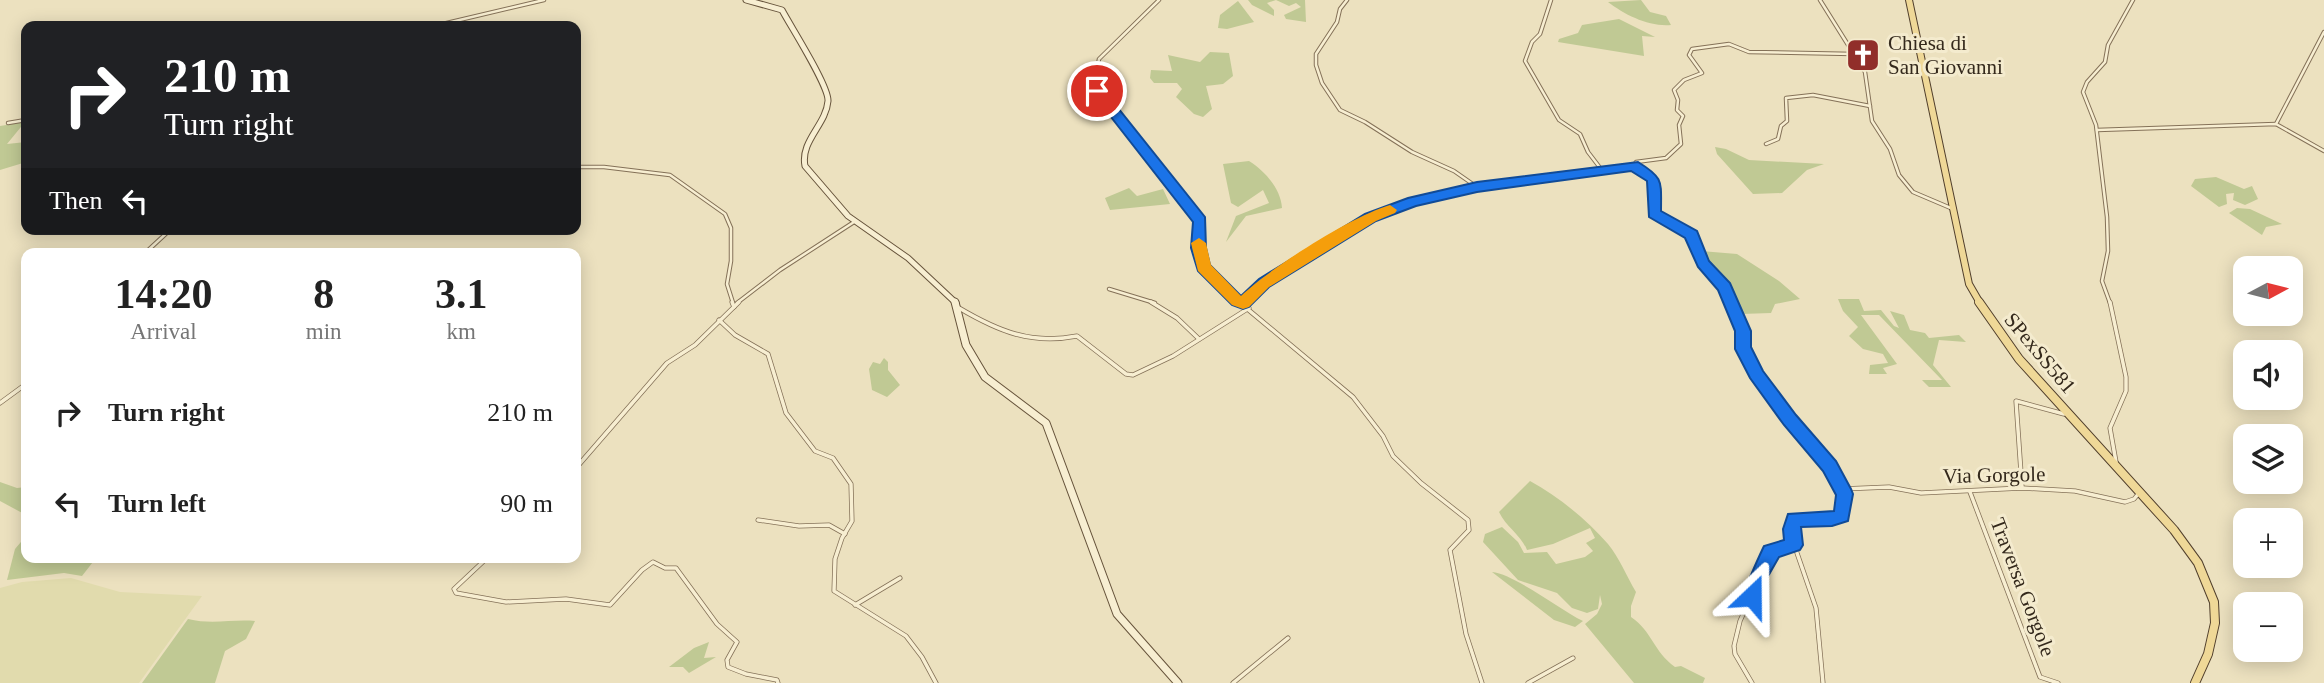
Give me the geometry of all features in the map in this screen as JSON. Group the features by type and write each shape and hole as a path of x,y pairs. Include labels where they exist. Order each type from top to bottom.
{"main road":[{"name":"SPexSS581","path":"1909,0 1969,284 1987,318 2017,360 2178,531 2192,552 2211,594 2216,621 2195,683"}],"street":[{"path":"455,21 544,0"},
{"path":"746,0 782,10 827,92 828,106 805,150 803,162 854,222 915,263 959,308 998,332 1040,342 1077,336 1126,374 1138,374 1173,356 1249,308"},
{"path":"1159,0 1099,59 1094,85 1200,221 1199,248 1203,267 1237,301 1243,303 1353,397 1383,436 1394,456 1421,484 1468,520 1469,530 1450,550 1466,634 1482,683"},
{"path":"1348,0 1340,9 1337,22 1317,54 1316,65 1322,83 1340,110 1412,152 1454,171 1477,187"},
{"path":"1550,0 1540,34 1532,42 1525,61 1559,120 1580,134 1588,152 1601,169"},
{"path":"1820,0 1865,72 1872,121 1890,149 1899,175 1913,192 1953,209"},
{"path":"2118,467 2110,428 2127,384 2112,309 2102,281 2108,251 2096,130 2083,92 2087,82 2105,62 2108,45 2133,0"},
{"path":"2276,124 2324,32"},
{"path":"1633,166 1635,162 1666,158 1681,144 1679,125 1683,117 1677,110 1678,100 1674,90 1684,80 1702,73 1689,55 1692,49 1707,44 1730,44 1744,47 1749,52 1853,54"},
{"path":"1766,144 1778,139 1781,126 1787,121 1786,98 1813,95 1870,106"},
{"path":"8,123 21,121"},
{"path":"2096,130 2169,130 2276,124 2324,151"},
{"path":"1243,303 1264,283 1376,214 1413,201 1477,187 1633,166 1654,180 1654,213 1691,235 1703,263 1725,287 1743,331 1743,349 1750,357 1756,373 1790,420 1829,466 1842,489 1845,502 1842,515 1832,519 1794,520 1792,529 1794,545 1814,598 1823,648 1823,683"},
{"path":"581,167 670,175 725,214 731,228 731,261 727,284 734,307"},
{"path":"581,462 667,363 695,345 719,320 780,270 854,222"},
{"path":"150,248 165,235"},
{"path":"1109,289 1161,305 1172,311 1199,338"},
{"path":"959,308 961,331 976,365 999,392 1041,417 1050,431 1117,614 1178,683"},
{"path":"719,320 744,341 768,354 786,413 815,451 833,457 849,478 852,521 835,559 834,591 906,636 922,657 936,683"},
{"path":"0,403 21,388"},
{"path":"2022,488 2016,401 2070,415"},
{"name":"Via Gorgole","path":"1842,489 1889,487 1921,493 2022,488 2075,491 2125,502 2134,499 2141,491"},
{"name":"Traversa Gorgole","path":"1970,492 2040,677 2057,683"},
{"path":"758,520 799,526 829,525 845,534"},
{"path":"1752,683 1735,654 1740,621 1771,552 1794,545"},
{"path":"482,563 454,589 456,593 506,602 566,599 610,605 642,570 653,562 665,568 676,568 717,624 737,642 727,660 728,667 737,673 767,677 777,680 778,683"},
{"path":"855,605 900,578"},
{"path":"1233,683 1288,638"},
{"path":"1528,683 1573,658"}],"shaded area":[{"path":"71,578 120,592 202,596 139,683 0,683 0,588 22,582"}],"green space":[{"path":"1248,0 1276,0 1267,3 1274,10 1274,16 1252,5"},
{"path":"1276,0 1305,0 1306,22 1286,19 1284,15 1301,7 1296,3 1289,6"},
{"path":"1641,0 1650,12 1666,16 1671,25 1638,19 1608,2"},
{"path":"1238,1 1254,22 1227,29 1218,28 1220,15"},
{"path":"1619,19 1655,37 1642,36 1644,56 1558,42 1559,39 1578,33 1582,25"},
{"path":"1210,52 1229,53 1233,76 1223,84 1206,86 1212,109 1203,117 1194,114 1176,97 1182,89 1177,83 1154,83 1150,78 1151,70 1172,71 1168,55 1200,62"},
{"path":"21,123 21,127 7,144 21,143 21,164 0,170 0,126"},
{"path":"1715,147 1749,160 1824,164 1807,170 1782,193 1753,194 1717,154"},
{"path":"1249,161 1271,181 1279,194 1282,208 1246,216 1226,242 1236,216 1269,203 1263,190 1238,207 1231,203 1223,164"},
{"path":"2216,177 2244,189 2252,186 2258,199 2245,205 2233,200 2234,193 2226,194 2227,204 2219,207 2191,186 2195,179"},
{"path":"1129,188 1137,196 1163,189 1170,204 1110,210 1105,198"},
{"path":"2237,208 2250,209 2282,224 2266,227 2262,235 2229,213"},
{"path":"1701,251 1737,254 1779,281 1800,299 1775,304 1771,313 1741,314 1728,285 1709,270"},
{"path":"1838,299 1859,299 1864,311 1881,310 1894,326 1899,328 1890,311 1904,315 1910,330 1925,333 1929,338 1959,335 1966,342 1939,340 1933,365 1951,387 1929,387 1922,380 1942,380 1879,315 1861,315 1897,364 1883,368 1887,374 1869,374 1870,365 1888,363 1883,354 1863,349 1849,336 1858,327 1843,311"},
{"path":"884,358 888,362 888,370 900,385 887,397 872,390 869,369 873,362 880,364"},
{"path":"1530,481 1572,509 1608,544 1636,592 1631,606 1631,617 1644,628 1668,661 1675,667 1681,666 1705,678 1703,683 1634,683 1585,624 1597,614 1602,604 1600,595 1598,609 1587,613 1572,608 1557,593 1518,580 1483,542 1485,534 1502,527 1518,542 1524,553 1547,552 1556,564 1585,557 1593,551 1586,543 1595,538 1590,528 1553,544 1527,550 1499,512"},
{"path":"0,482 21,488 21,512 0,501"},
{"path":"21,542 21,563 92,563 82,576 64,573 7,580 15,549"},
{"path":"1492,572 1524,585 1583,621 1575,627 1554,620"},
{"path":"188,619 205,622 255,621 246,639 225,651 215,683 142,683"},
{"path":"709,642 704,658 716,657 689,673 683,667 669,667 694,648"}],"slow traffic":[{"path":"1199,243 1203,267 1237,301 1243,303 1264,283 1281,275 1376,214 1390,210"}],"place":[{"name":"Chiesa di San Giovanni","path":"1863,55"}],"route":[{"path":"1097,91 1200,221 1199,248 1203,267 1237,301 1243,303 1264,283 1281,275 1376,214 1413,201 1477,187 1633,166 1651,177 1654,180 1654,213 1693,237 1703,263 1725,287 1743,331 1743,349 1750,357 1756,373 1790,420 1836,475 1844,494 1845,509 1842,515 1832,519 1794,520 1794,545 1771,552 1752,596"}]}
